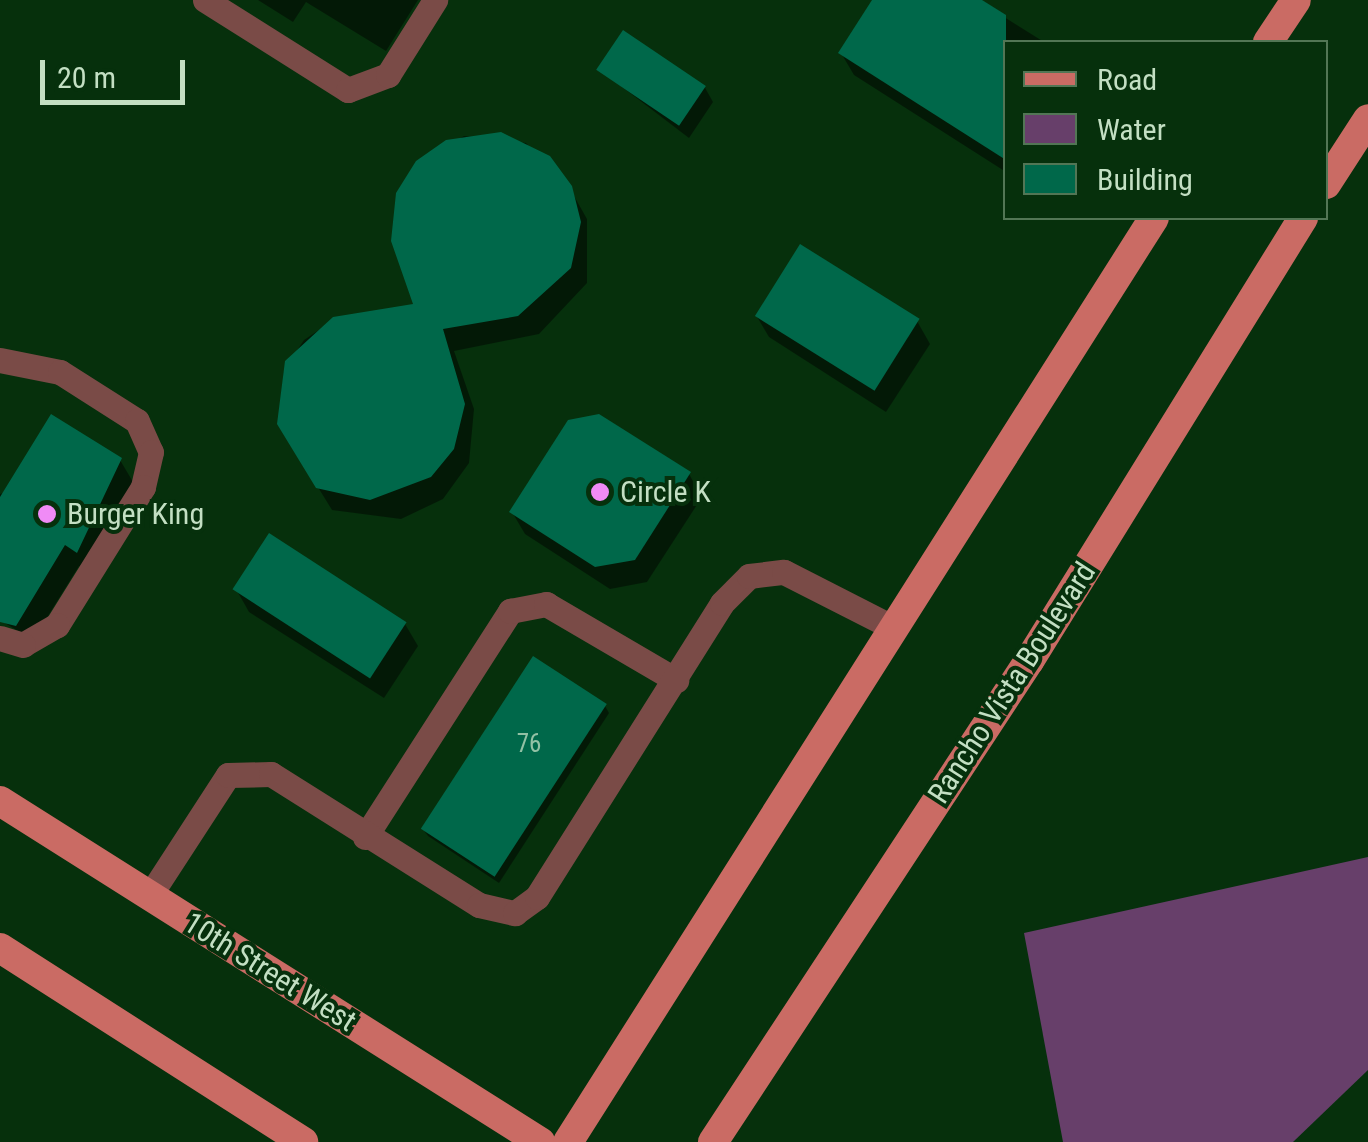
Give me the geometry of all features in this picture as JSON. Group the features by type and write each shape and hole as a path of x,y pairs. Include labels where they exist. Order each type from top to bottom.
{"main road":[{"path":"1269,40 1296,0"},
{"path":"1328,181 1368,119"},
{"path":"568,1142 888,626 1153,220"},
{"name":"Rancho Vista Boulevard","path":"712,1142 1028,661 1296,220"},
{"name":"10th Street West","path":"0,801 540,1142"},
{"path":"0,948 303,1142"}],"lane":[{"path":"205,0 348,90 388,76 435,0"},
{"path":"0,360 60,372 138,421 150,470 67,610 41,640 0,638"},
{"path":"150,895 228,774 271,774 365,838 479,905 515,913 537,897 676,680 749,576 784,572 888,626"},
{"path":"365,838 510,611 546,604 676,680"}],"water":[{"path":"1368,857 1368,1070 1293,1142 1063,1142 1024,933"}],"building":[{"path":"872,0 982,0 1006,15 1003,158 838,53"},
{"path":"623,30 706,86 679,126 596,70"},
{"path":"501,132 550,156 572,186 581,222 571,268 518,316 443,329 465,404 454,449 431,477 370,500 316,488 277,424 285,361 333,317 413,304 391,241 396,193 416,161 446,140"},
{"path":"800,244 920,319 875,391 755,316"},
{"name":"Burger King","path":"51,414 122,458 77,553 65,545 16,626 0,622 0,497"},
{"name":"Circle K","path":"599,414 691,472 635,560 595,567 509,512 568,420"},
{"path":"269,533 407,622 370,679 233,589"},
{"path":"533,656 607,704 495,877 421,829"}],"place":[{"name":"Circle K","path":"600,492"},
{"name":"Burger King","path":"47,514"}]}
